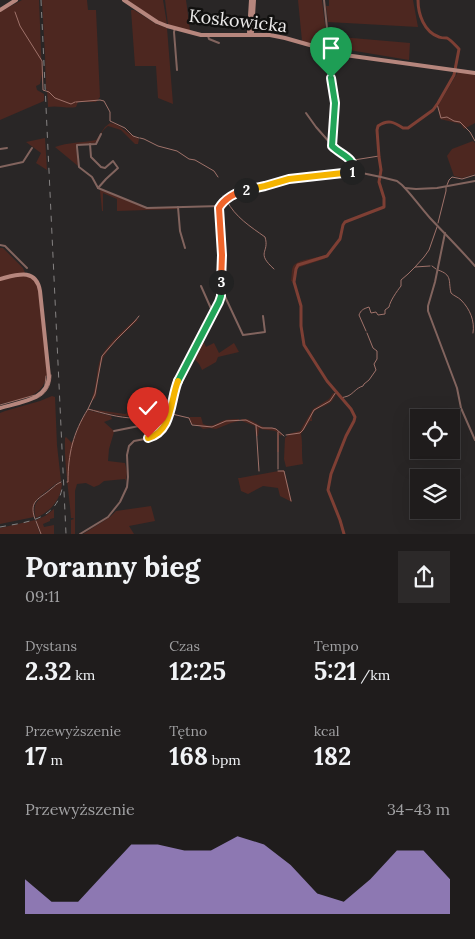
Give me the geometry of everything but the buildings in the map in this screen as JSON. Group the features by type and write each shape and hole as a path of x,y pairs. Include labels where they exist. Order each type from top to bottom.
{"street":[{"path":"0,10 16,0"},
{"name":"Koskowicka","path":"124,0 157,22 208,36 250,34 276,36 330,51 361,57 475,73"},
{"path":"250,34 252,0"},
{"path":"324,0 335,103 331,144"},
{"path":"175,28 177,70"},
{"path":"208,36 209,39 219,43"},
{"path":"306,114 332,146 350,160 354,165 355,172"},
{"path":"101,134 96,144 77,144 79,167 92,177 98,188 147,208 220,206 238,192 281,180 324,174 355,172 379,176 397,182 405,188 475,266"},
{"path":"90,144 91,157 101,167 105,168 113,161 118,168 98,188"},
{"path":"0,149 7,148"},
{"path":"0,168 23,162 32,148"},
{"path":"405,188 437,188 475,181"},
{"path":"80,534 108,517 122,498 127,487 126,455 130,444 134,441 153,437 162,428 170,415 177,382 220,300 222,255 218,214 220,206"},
{"path":"178,207 180,231 185,248"},
{"path":"444,233 428,311 456,388 461,408 475,440"},
{"path":"0,245 5,246 27,268"},
{"path":"0,279 25,274 33,277 38,282 49,377 45,391 39,396 0,408"},
{"path":"201,286 213,314"},
{"path":"221,288 243,335 265,332 263,316"},
{"path":"114,431 148,424 162,428"}],"shaded area":[{"path":"22,0 39,0 42,74 40,84 36,86 37,90 44,94 44,101 0,120 0,12"},
{"path":"42,0 87,0 88,10 96,10 100,97 96,102 78,102 76,107 48,107"},
{"path":"125,0 163,0 167,24 159,22"},
{"path":"165,0 186,0 190,30 187,31 168,25"},
{"path":"298,0 322,0 328,49 302,41"},
{"path":"329,0 413,0 418,27 328,22 326,6 329,6"},
{"path":"131,10 167,28 173,104 158,98 156,66 135,66"},
{"path":"329,36 410,43 409,60 331,47"},
{"path":"458,72 475,74 475,123 464,129 461,124 440,119 438,106"},
{"path":"110,123 139,139 138,144 135,144 121,130 108,126 95,143 76,145 78,166 55,147 96,140"},
{"path":"45,138 47,170 36,163 41,153 26,142"},
{"path":"473,141 475,143 475,174 462,178 454,176 447,156 452,149"},
{"path":"100,190 145,208 177,209 117,211 117,199 103,193 102,211"},
{"path":"0,248 3,248 23,268 26,275 33,278 38,286 48,376 46,376 40,389 29,397 0,404"},
{"path":"325,255 329,256 297,268 294,282 291,281 294,265 304,260"},
{"path":"136,319 138,320 108,350 101,365 94,400 92,398 102,355"},
{"path":"202,338 206,347 214,343 219,353 234,343 239,352 218,357 216,362 202,370 197,361 191,359"},
{"path":"333,393 336,394 332,401 316,410 312,416 312,421 310,421 301,434 303,464 286,467 284,459 285,438 288,434 300,431 313,409 329,399"},
{"path":"52,396 55,397 61,481 35,501 33,508 34,517 0,524 0,413"},
{"path":"139,398 140,409 147,408 148,415 126,416 89,409 125,414 129,412 128,400"},
{"path":"88,410 111,416 112,419 104,422 114,432 108,461 125,463 126,481 125,479 104,481 94,487 86,483 77,484 75,491 75,534 71,534 71,520 74,519 71,518 65,438 72,443 80,423"},
{"path":"189,417 201,417 203,424 210,425 227,420 239,419 239,421 216,429 203,429 198,425 192,424"},
{"path":"241,419 248,419 264,427 275,428 279,431 282,434 281,436 279,435 279,452 277,452 277,432 259,428 258,436 256,436 255,426"},
{"path":"284,470 292,502 280,496 278,488 263,486 248,494 241,491 238,478"},
{"path":"59,483 62,483 57,500 51,508 36,518 35,505 42,496"},
{"path":"151,506 155,521 129,526 134,534 83,534 116,511"},
{"path":"54,509 54,518 43,524 44,527 54,525 54,534 41,534 36,520"},
{"path":"35,520 40,534 0,534 0,528"}],"waterway":[{"path":"344,534 328,490 331,474 355,417 351,409 327,381 304,345 301,326 301,306 294,282 298,265 327,256 340,239 345,222 384,207 384,198 379,182 381,170 378,126 391,122 403,128 408,128 433,110 454,75 459,49 449,39 434,35 429,31 421,17 418,0"},
{"path":"15,12 20,26 42,61 43,90 49,92 55,98 71,104 75,102"},
{"path":"76,102 104,101 110,112 110,121 125,128 133,136 139,138"},
{"path":"437,104 441,118 447,117 460,122 470,132 475,141"},
{"path":"140,138 158,146 177,151 214,171 218,177"},
{"path":"354,160 379,156"},
{"path":"447,185 452,177 462,179 475,175"},
{"path":"438,223 446,187"},
{"path":"223,196 226,199"},
{"path":"227,201 239,217 265,237 264,256 274,269"},
{"path":"430,266 415,267 429,250 437,227"},
{"path":"432,266 436,269"},
{"path":"366,331 359,315 361,312 369,307 371,313 385,314 385,310 389,307 401,286 401,280 415,267"},
{"path":"438,270 448,276 451,293 467,307 473,324 473,333"},
{"path":"88,409 95,394 102,356 139,316"},
{"path":"341,398 348,396 363,386 376,370 374,364 377,359 377,351 373,348 367,333"},
{"path":"35,399 47,390 51,375"},
{"path":"45,385 46,376"},
{"path":"286,435 300,433 314,410 330,401 336,392"},
{"path":"0,405 35,395"},
{"path":"67,482 72,444 88,409 128,418 169,413"},
{"path":"172,414 189,418 192,425 212,427 226,421 246,420 262,428 276,429 284,436"},
{"path":"256,425 259,471"},
{"path":"278,432 278,469"},
{"path":"278,471 284,471 291,501"},
{"path":"35,519 33,508 36,501 61,482"},
{"path":"36,521 41,534"}],"railway":[{"path":"41,0 66,534"},
{"path":"0,527 29,521 46,514 53,508 62,489"}],"route":[{"path":"148,438 157,434 169,418 177,382 220,300 222,255 218,214 220,206 238,192 281,180 355,172 354,165 347,156 335,149 331,144 335,103 331,78"}]}
